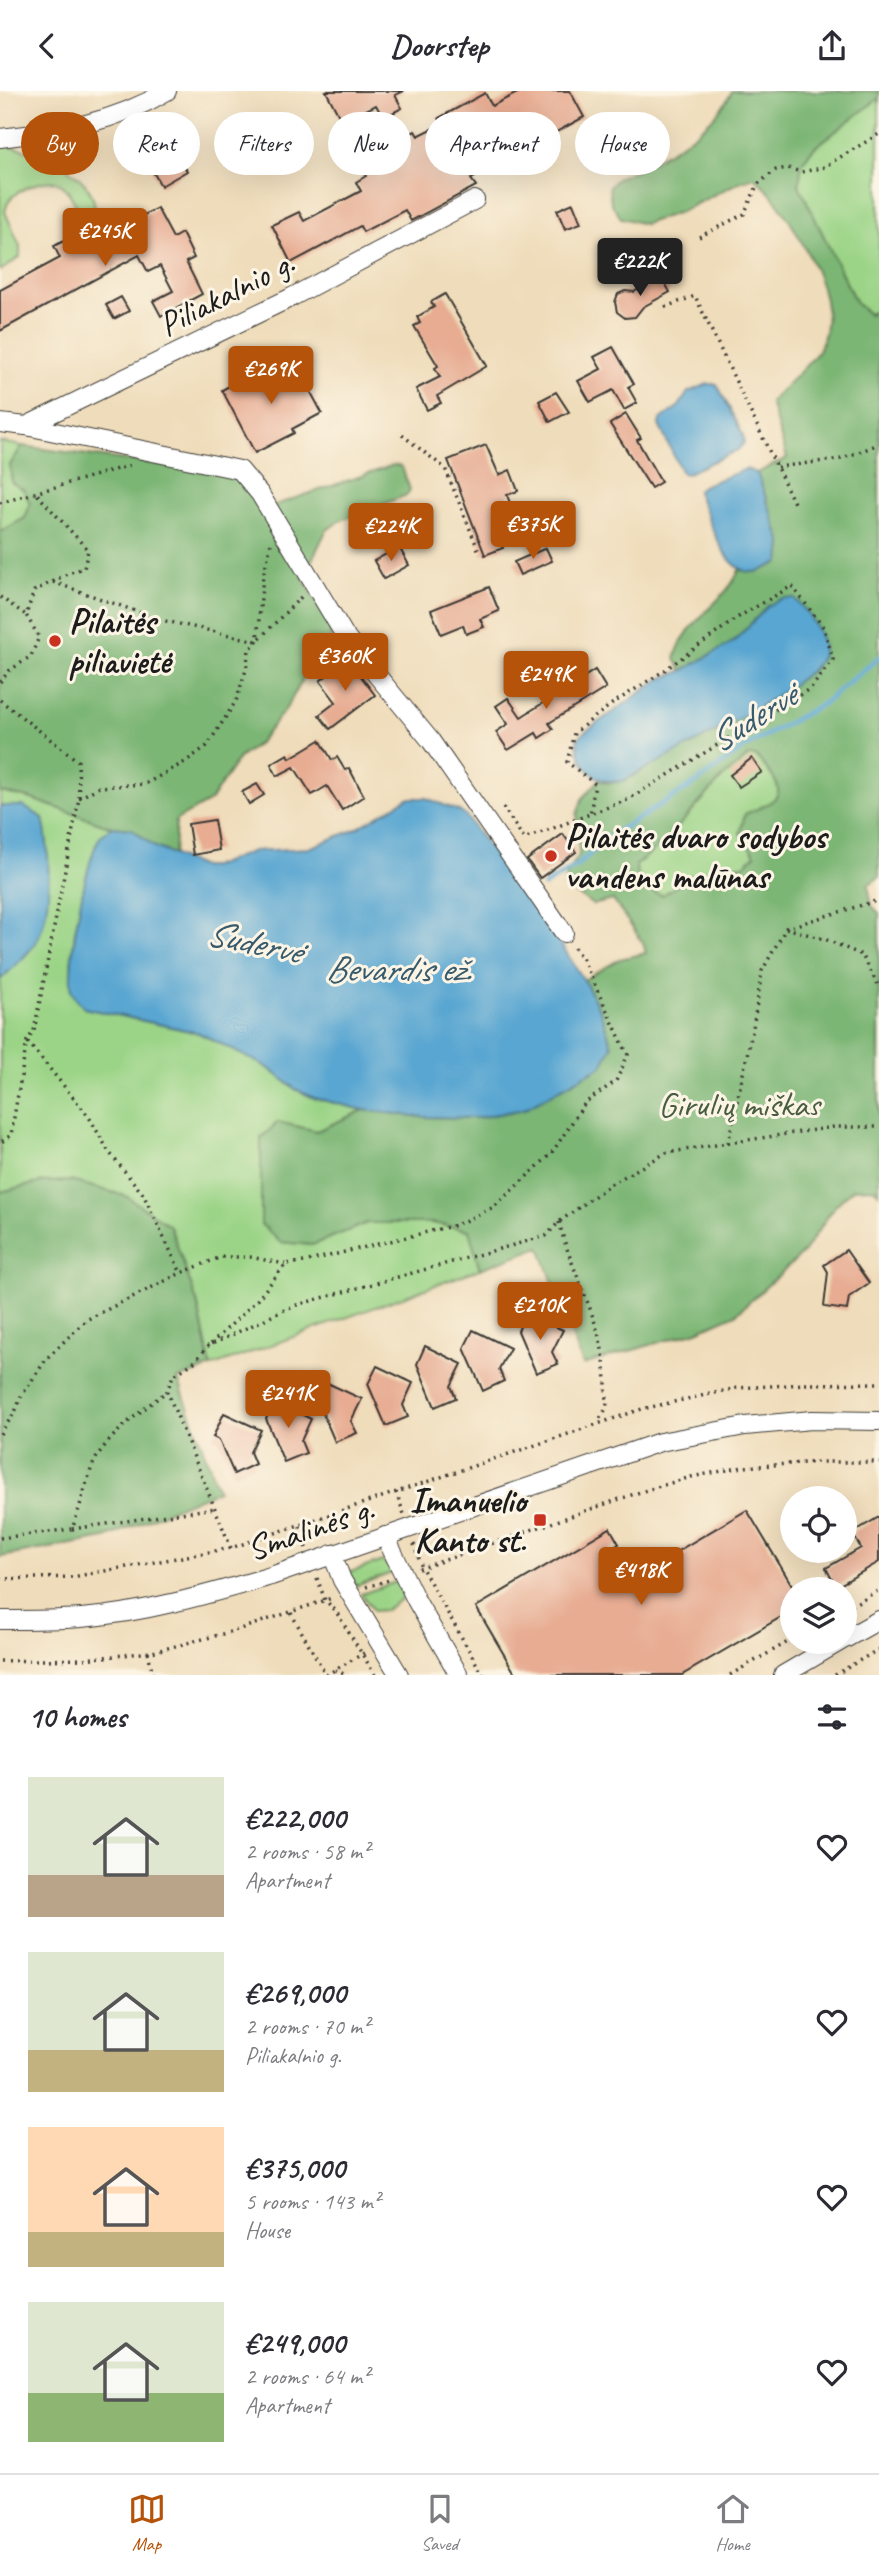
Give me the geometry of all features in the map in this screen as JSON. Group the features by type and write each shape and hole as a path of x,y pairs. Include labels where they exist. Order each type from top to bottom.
{"street":[{"path":"0,138 46,133 111,119 167,91"},
{"name":"Piliakalnio g.","path":"26,426 195,345 475,199"},
{"path":"0,422 240,470 260,494 346,639 431,741 564,933"},
{"name":"Smalinės g.","path":"0,1621 82,1618 162,1605 227,1589 619,1454 691,1434 812,1420 879,1422"},
{"path":"385,1535 403,1575 459,1675"},
{"path":"332,1555 351,1593 400,1675"},
{"path":"857,1632 879,1620"},
{"path":"783,1675 819,1654"}],"path":[{"path":"699,237 744,214 758,184 776,170 788,168 801,172 822,168 879,134"},
{"path":"666,307 695,296 794,503"},
{"path":"402,435 445,468 480,554"},
{"path":"777,467 841,459 879,443"},
{"path":"0,503 166,455"},
{"path":"26,615 34,591 84,568 88,550 36,493"},
{"path":"257,641 263,576 278,524"},
{"path":"52,582 161,620 257,641"},
{"path":"79,799 99,787 145,784 185,762 207,746 236,701 249,650 313,583"},
{"path":"503,807 524,839 590,815 626,800 811,688 833,660 824,628 792,586 740,616 574,733 567,762 595,784 590,815"},
{"path":"0,597 26,615 39,637 31,656 9,671 0,682"},
{"path":"0,700 78,761 79,799 34,1031 27,1041 11,1135 0,1143"},
{"path":"728,1143 753,1028 762,971 786,928 879,900"},
{"path":"786,928 827,940 862,955 879,987"},
{"path":"0,1434 47,1358 70,1333 86,1320 181,1273 221,1257 250,1257 286,1264 304,1262 456,1224 494,1207 551,1154 585,1103 616,1081 628,1055 583,960"},
{"path":"27,1041 89,1117 109,1152 143,1194 181,1273"},
{"path":"208,1346 293,1306 546,1235 559,1222 611,1184 666,1153 834,1127 879,1127"},
{"path":"559,1222 565,1246 601,1339 607,1407 597,1423"},
{"path":"72,1529 92,1466 103,1449 132,1419 167,1391 173,1376 194,1362 257,1300 286,1264"},
{"path":"0,1579 72,1577 232,1548 642,1409 737,1388 879,1384"},
{"path":"167,1391 232,1548"},
{"path":"0,1661 84,1659 148,1652 234,1631 627,1496 691,1477 743,1467 820,1462 879,1462"},
{"path":"396,1492 422,1568 483,1675"},
{"path":"0,1538 215,1508"},
{"path":"300,1526 325,1600 335,1610 374,1675"},
{"path":"857,1602 879,1590"},
{"path":"290,1613 326,1675 380,1643"},
{"path":"730,1675 780,1646"},
{"path":"835,1675 879,1649"},
{"path":"148,1652 153,1675"},
{"path":"335,1670 346,1675"}],"green space":[{"name":"Girulių miškas","path":"732,91 879,91 879,98 814,148 802,162 799,185 856,303 869,314 879,310 879,877 868,885 872,906 879,913 879,1193 873,1188 853,1189 835,1206 803,1253 736,1314 697,1331 583,1365 540,1247 480,1269 469,1230 432,1223 367,1223 312,1245 280,1242 261,1224 261,1138 278,1122 317,1131 364,1110 423,1117 477,1118 524,1109 600,1011 584,980 620,959 646,953 643,943 613,900 593,905 565,886 569,869 579,855 577,815 582,799 599,780 608,783 623,781 750,712 814,669 823,653 820,638 769,605 733,642 682,671 675,659 687,634 725,592 739,570 756,572 782,543 757,473 787,458 770,402 818,351 827,313 817,276 799,238 777,202 754,177 680,212 644,224 621,218 611,203 609,187 624,175 670,175 670,151 715,115","holes":["748,756 756,756 773,777 778,791 776,797 745,814 740,833 755,855 744,865 723,867 691,876 663,895 648,888 641,880 636,865 665,841 722,778"]},
{"path":"879,98 879,310 869,314 856,303 799,186 801,162 814,148"},
{"path":"0,145 21,149 21,175 75,175 91,194 95,207 85,214 64,187 55,182 33,185 13,196 5,212 20,246 20,257 0,271"},
{"path":"0,442 22,446 10,465 12,482 24,490 30,503 25,518 0,532"},
{"path":"22,446 227,474 240,482 263,509 394,465 402,467 410,490 407,495 339,521 326,531 303,578 328,622 331,633 328,651 304,677 287,707 259,743 239,758 210,801 176,820 174,854 155,847 132,829 112,827 29,798 0,792 0,532 25,518 30,504 24,490 12,483 10,465"},
{"path":"749,756 756,756 773,777 778,791 770,802 745,814 755,855 744,865 723,867 691,876 663,895 648,888 638,875 636,865 665,841 722,778"},
{"path":"0,792 29,798 112,827 100,837 90,865 75,931 71,964 84,1008 199,1033 267,1067 295,1089 314,1098 364,1110 317,1131 278,1122 261,1138 261,1224 280,1242 312,1245 367,1223 432,1223 469,1230 480,1269 211,1367 197,1301 10,1190 0,1192 0,980 37,940 45,915 47,839 23,806 0,806"},
{"path":"71,1181 126,1196 170,1226 197,1302 211,1367 178,1379 218,1490 105,1538 0,1557 0,1192 42,1182"},
{"path":"383,1561 394,1572 356,1586 348,1573"},
{"path":"399,1581 404,1589 403,1598 385,1610 374,1611 361,1594"}],"water":[{"path":"708,384 717,384 743,435 744,443 738,450 686,474 682,473 659,425 660,420 679,406 688,392"},
{"path":"746,469 757,473 782,543 780,562 754,572 743,570 725,554 697,492 702,486"},
{"path":"783,598 794,598 819,632 822,655 812,669 764,704 732,723 623,781 604,780 590,772 578,750 577,740 583,733 660,679 682,671 733,642 769,605"},
{"name":"Bevardis ež.","path":"408,798 426,798 466,816 513,881 519,883 529,895 584,980 600,1011 612,1046 602,1066 524,1109 477,1118 423,1117 364,1110 314,1098 295,1089 267,1067 199,1033 84,1008 74,996 72,960 83,889 101,836 112,827 132,829 155,847 202,867 212,867 253,851 309,848 356,829"},
{"path":"0,806 23,806 43,818 49,880 46,913 37,940 0,980"}],"building":[{"path":"326,91 404,91 395,95 402,108 394,112 380,112 376,105 362,112 337,112"},
{"path":"521,91 570,91 581,112 575,112 575,122 561,130 561,112 450,112 485,93 492,106"},
{"path":"415,131 418,136 425,132 425,175 478,175 471,179 476,186 411,221 405,210 363,232 360,226 291,263 272,225 299,212 304,221 361,191 356,182 365,175 411,175 411,133"},
{"path":"155,175 180,175 161,186"},
{"path":"573,203 581,223 565,229 557,210"},
{"path":"157,208 173,238 182,233 194,258 186,262 202,294 161,316 153,301 173,291 160,266 148,272 139,255 0,331 0,290 60,258 54,246 83,231 90,244"},
{"path":"661,276 670,292 643,307 635,317 625,318 617,312 615,302 618,294 625,291 634,292"},
{"path":"445,294 487,366 437,396 441,403 427,410 416,389 440,377 435,368 438,366 414,326 420,323 417,317 434,307 431,302"},
{"path":"121,297 129,311 114,319 106,305"},
{"path":"613,347 634,384 628,387 637,403 624,410 613,390 590,402 578,381 601,369 594,357"},
{"path":"268,365 276,380 298,368 322,413 292,429 294,433 255,453 222,390"},
{"path":"556,392 569,412 550,422 539,401"},
{"path":"626,414 641,438 637,440 661,482 651,488 610,424"},
{"path":"486,445 499,475 510,470 518,491 507,495 520,529 499,537 503,548 485,555 448,460"},
{"path":"399,547 409,565 384,579 374,561"},
{"path":"546,548 552,561 520,575 514,562"},
{"path":"489,587 499,611 480,619 484,627 466,634 463,625 441,634 431,610"},
{"path":"348,659 375,695 330,729 319,715 336,702 320,681"},
{"path":"595,670 606,688 549,723 553,729 539,738 536,733 508,750 496,732 508,724 496,706 508,698 521,717"},
{"path":"320,740 332,760 337,757 345,770 349,768 364,796 342,810 327,786 312,795 294,767 277,776 271,764 288,754 290,758"},
{"path":"752,758 762,772 739,787 730,775"},
{"path":"257,784 264,795 249,804 242,792"},
{"path":"214,820 219,850 193,855 188,824"},
{"name":"Pilaitės dvaro sodybos vandens malūnas","path":"563,834 576,852 540,878 527,860"},
{"path":"846,1250 869,1283 849,1297 847,1310 824,1307 828,1272 824,1265"},
{"path":"526,1313 563,1330 552,1352 558,1364 536,1373 518,1331"},
{"path":"473,1330 510,1348 499,1369 504,1381 483,1391 464,1348"},
{"path":"425,1346 462,1364 451,1386 456,1398 435,1407 417,1364"},
{"path":"377,1366 413,1383 403,1405 408,1417 386,1426 368,1384"},
{"path":"325,1382 362,1399 351,1421 357,1433 335,1442 317,1400"},
{"path":"275,1401 311,1419 301,1441 306,1453 284,1462 266,1419"},
{"path":"224,1413 261,1430 250,1452 255,1464 234,1474 219,1440 213,1437"},
{"path":"747,1510 787,1577 780,1577 780,1618 682,1675 516,1675 476,1607 610,1528 619,1544 609,1550 627,1581"},
{"path":"879,1517 879,1562 853,1577 831,1577 826,1568 835,1563 857,1563 857,1550 861,1548 857,1541 857,1530"}],"waterway":[{"name":"Sudervė","path":"544,886 576,866 613,834 696,783 747,746 824,703 879,657"}],"place":[{"name":"Pilaitės piliavietė","path":"55,641"},
{"name":"Pilaitės dvaro sodybos vandens malūnas","path":"551,856"},
{"name":"Imanuelio Kanto st.","path":"540,1520"}]}
